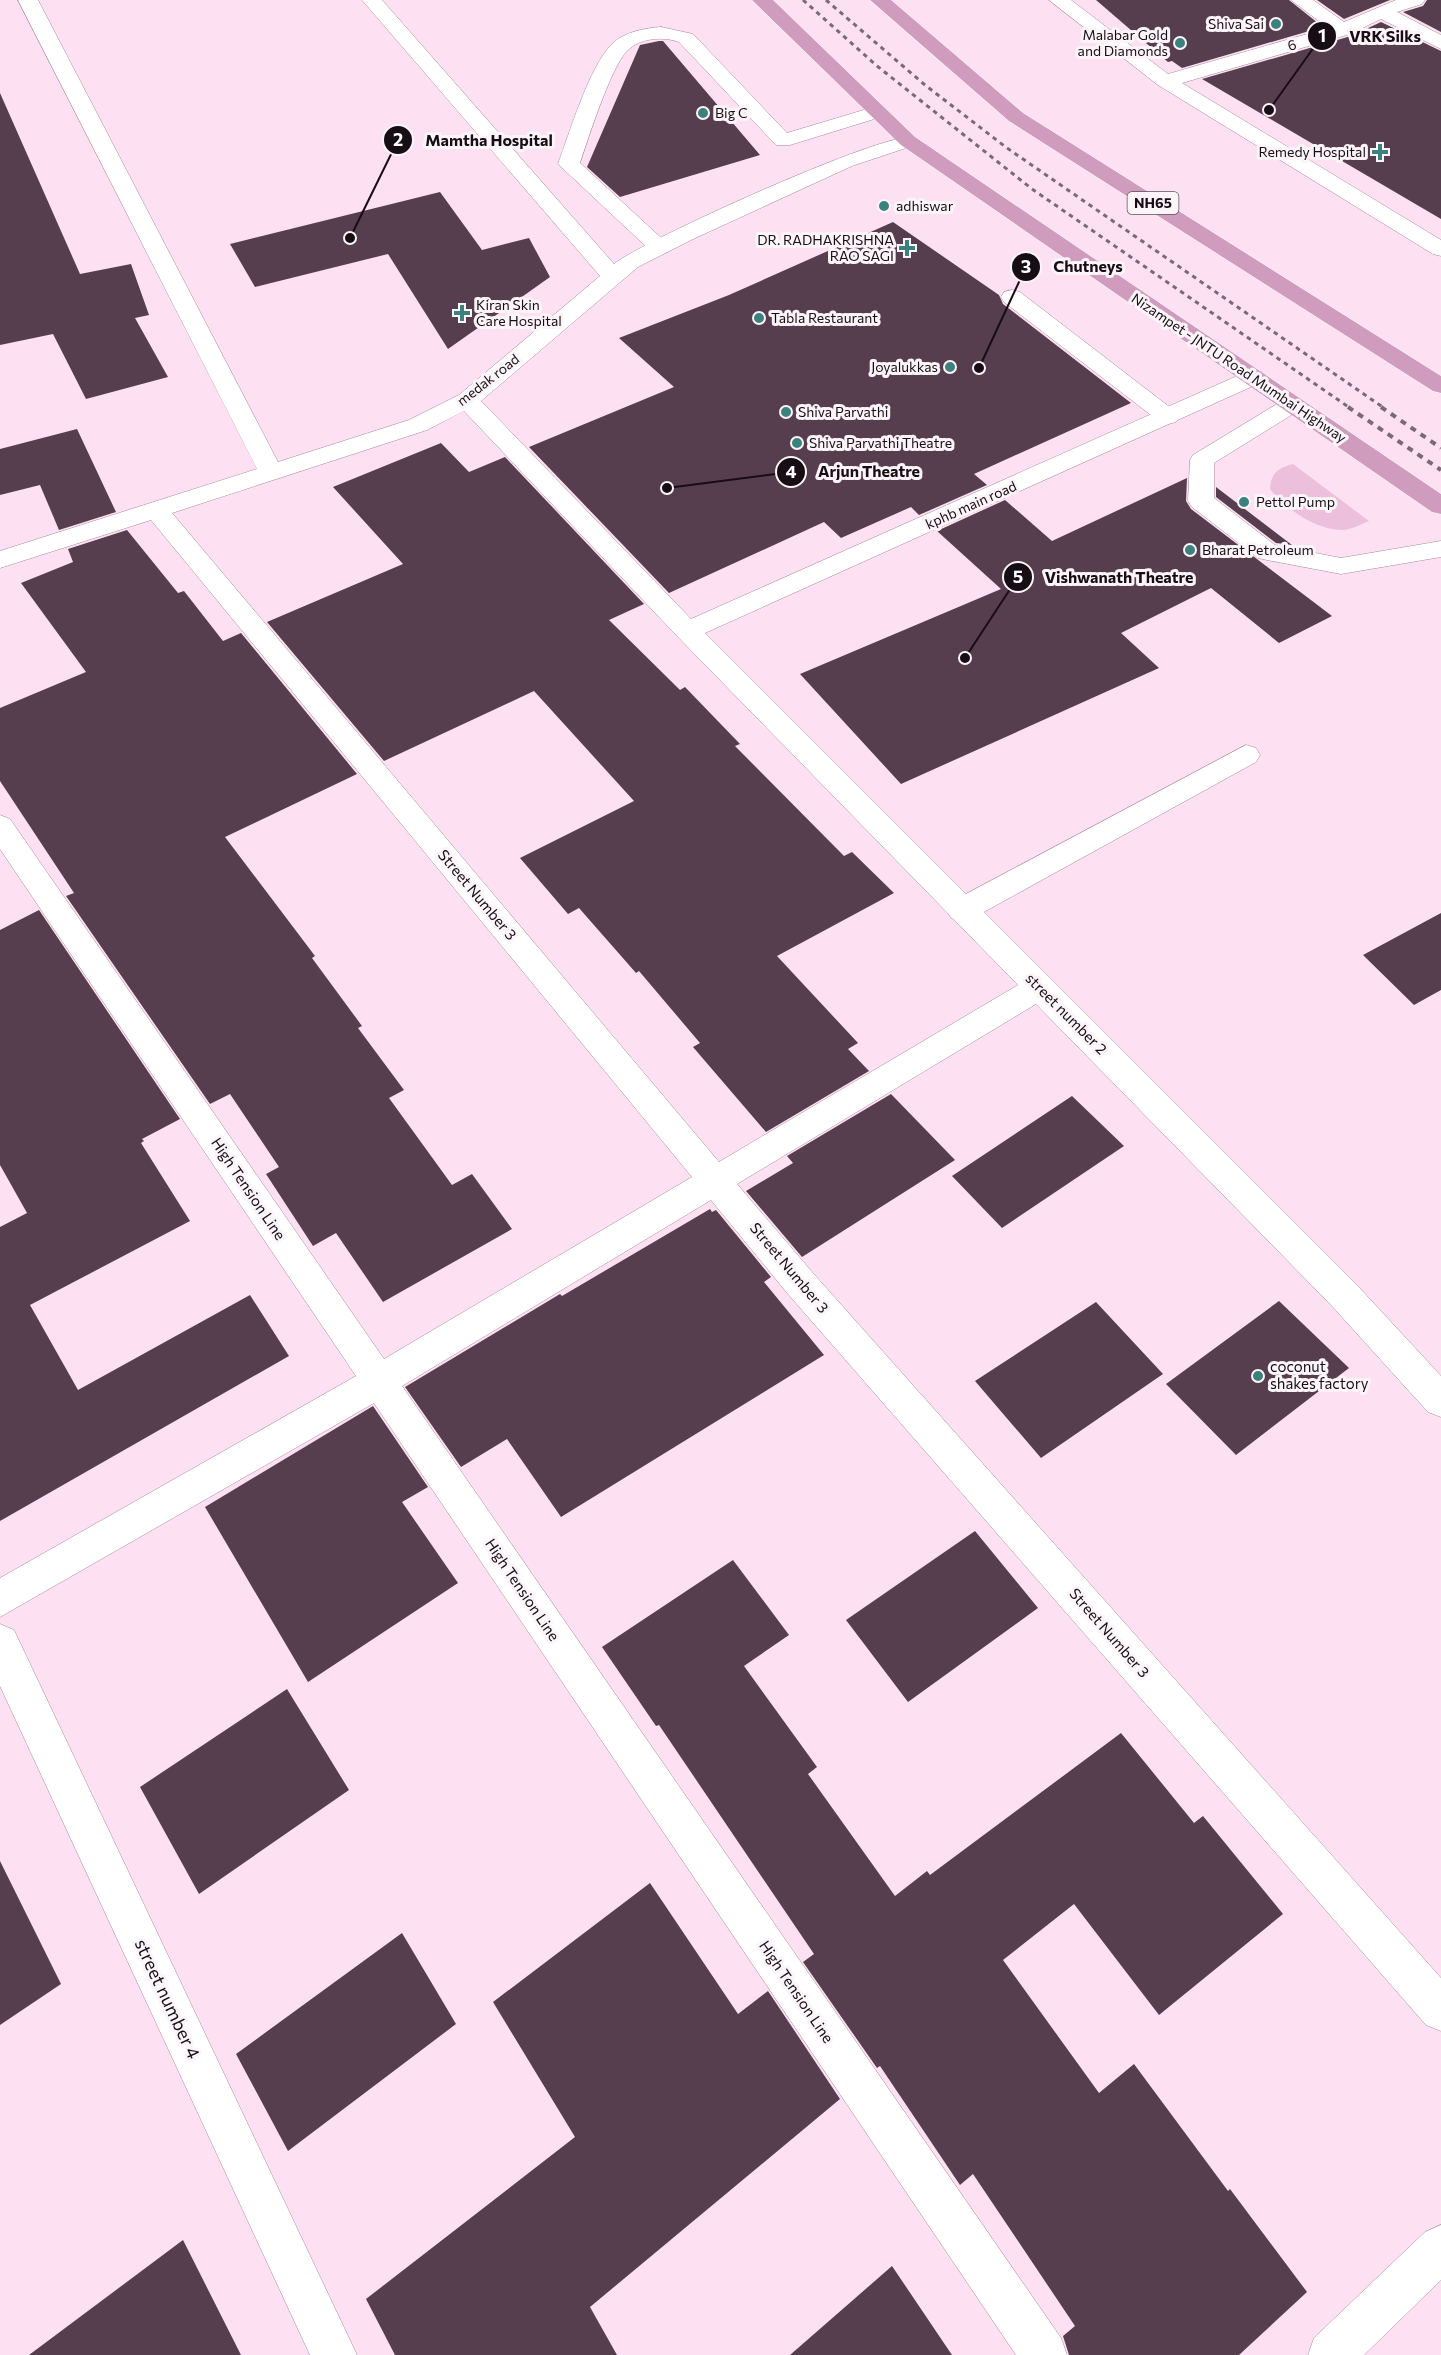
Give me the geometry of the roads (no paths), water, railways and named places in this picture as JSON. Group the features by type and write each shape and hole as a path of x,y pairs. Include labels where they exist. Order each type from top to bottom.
{"highway":[{"name":"Nizampet - JNTU Road Mumbai Highway","path":"762,0 908,141 1441,506"},
{"name":"NH65","path":"880,0 1016,117 1441,386"}],"street":[{"path":"28,0 271,472"},
{"path":"372,0 613,277"},
{"path":"1059,0 1165,81 1441,249"},
{"path":"1301,0 1343,30"},
{"name":"6","path":"1165,81 1343,30 1381,11 1415,0"},
{"path":"1381,11 1441,43"},
{"path":"660,247 569,164 582,126 618,48 639,37 683,28 686,38 783,141 877,112"},
{"name":"medak road","path":"0,560 418,425 467,400 630,262 853,159 908,141"},
{"path":"1012,297 1168,417"},
{"name":"kphb main road","path":"687,632 1254,377"},
{"name":"street number 2","path":"467,400 687,632 1343,1294 1441,1401"},
{"path":"1293,404 1202,460 1201,501 1267,552 1341,566 1441,549"},
{"name":"Street Number 3","path":"156,510 800,1283 1441,2010"},
{"path":"962,910 1246,755"},
{"name":"High Tension Line","path":"0,826 1044,2355"},
{"path":"0,1599 379,1381 1039,987"},
{"name":"street number 4","path":"0,1642 334,2355"},
{"path":"1331,2355 1441,2248"}],"railway":[{"path":"803,0 877,66 1032,189 1350,408"},
{"path":"826,0 925,85 1007,148 1384,408"},
{"path":"1348,407 1441,470"},
{"path":"1381,407 1441,448"}],"place":[{"name":"Shiva Sai","path":"1276,24"},
{"name":"Malabar Gold and Diamonds","path":"1180,43"},
{"name":"VRK Silks","path":"1269,110"},
{"name":"Big C","path":"703,113"},
{"name":"Remedy Hospital","path":"1380,152"},
{"name":"adhiswar","path":"884,206"},
{"name":"Mamtha Hospital","path":"350,238"},
{"name":"DR. RADHAKRISHNA RAO SAGI","path":"907,248"},
{"name":"Kiran Skin Care Hospital","path":"462,313"},
{"name":"Tabla Restaurant","path":"759,318"},
{"name":"Joyalukkas","path":"950,367"},
{"name":"Chutneys","path":"979,368"},
{"name":"Shiva Parvathi","path":"786,412"},
{"name":"Shiva Parvathi Theatre","path":"797,443"},
{"name":"Arjun Theatre","path":"667,488"},
{"name":"Pettol Pump","path":"1244,502"},
{"name":"Bharat Petroleum","path":"1190,550"},
{"name":"Vishwanath Theatre","path":"965,658"},
{"name":"coconut shakes factory","path":"1258,1376"}]}
